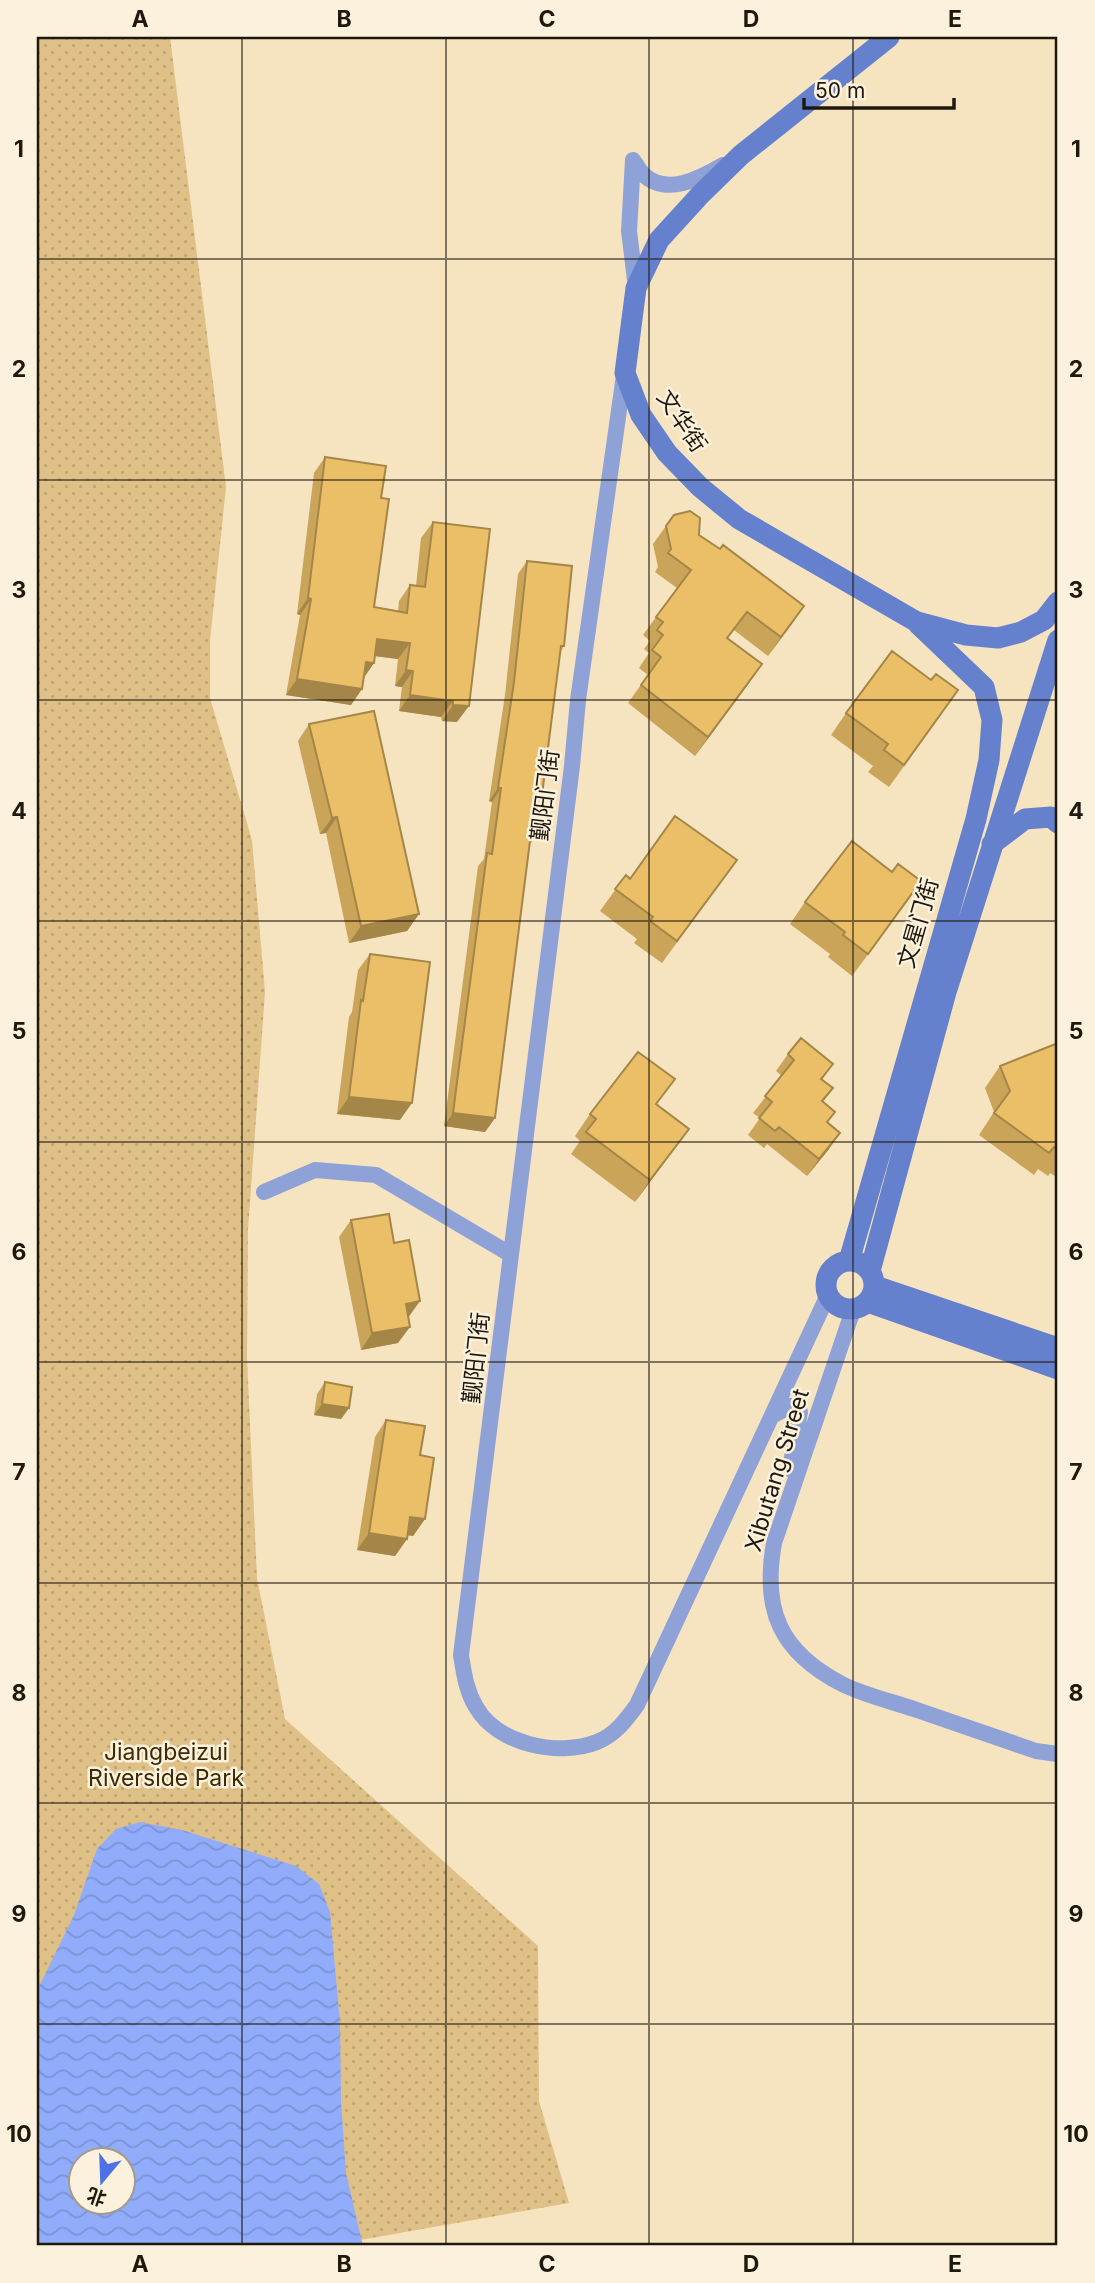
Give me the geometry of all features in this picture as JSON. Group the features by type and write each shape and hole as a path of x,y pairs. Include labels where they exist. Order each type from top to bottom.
{"street":[{"name":"文华街","path":"889,37 741,155 659,240 636,288 625,373 641,415 667,453 700,488 739,519 917,622 966,635 998,638 1021,632 1044,620 1058,602"},
{"path":"636,288 628,231 633,160 644,175 660,183 677,185 696,180 741,155"},
{"name":"觐阳门街","path":"625,373 578,700 461,1655 465,1683 477,1709 500,1733 535,1745 569,1750 600,1741 622,1726 636,1705 828,1295"},
{"name":"文星门街","path":"849,1261 976,819 989,760 992,720 984,687 917,622"},
{"name":"文星门街","path":"867,1292 946,992 1058,640"},
{"path":"992,844 1025,819 1051,817 1058,823"},
{"path":"264,1192 315,1170 376,1175 509,1254"},
{"path":"867,1292 864,1265 841,1262 829,1272 826,1287 828,1295 838,1306 867,1292 1058,1348"},
{"path":"867,1292 1058,1369"},
{"name":"Xibutang Street","path":"867,1292 787,1499 769,1571 772,1607 789,1642 812,1666 844,1685 1036,1751 1058,1754"},
{"path":"772,1416 790,1405 797,1407 800,1412 801,1420 792,1453 787,1499"}],"green space":[{"name":"Jiangbeizui Riverside Park","path":"37,37 170,37 226,487 210,641 210,698 252,840 265,992 248,1230 247,1358 257,1578 285,1719 538,1946 539,2101 569,2203 332,2245 37,2057"}],"water":[{"path":"140,1822 182,1830 296,1866 319,1884 330,1912 340,2023 341,2101 346,2173 363,2246 37,2246 37,1991 74,1915 97,1849 116,1829"}],"building":[{"path":"325,457 386,466 381,498 389,499 374,607 407,613 410,585 425,587 433,522 490,529 469,706 410,695 413,671 406,670 410,643 377,639 374,663 366,662 362,689 297,679 311,599 308,598"},
{"path":"690,511 700,518 699,535 720,549 723,545 804,606 781,637 747,612 727,638 762,664 708,737 641,685 661,657 652,650 663,635 657,630 663,622 656,617 691,570 668,553 671,549 666,526 674,515"},
{"path":"527,561 572,566 564,646 561,646 537,834 531,833 495,1118 453,1113 487,853 492,854 501,788 498,788 514,682"},
{"path":"892,651 931,680 936,674 958,690 904,765 884,750 888,744 846,713"},
{"path":"374,711 419,914 361,926 337,817 332,818 309,724"},
{"path":"675,816 737,860 677,941 650,921 653,917 615,889 626,875 630,879"},
{"path":"852,841 892,872 898,864 921,881 868,954 843,935 845,932 805,902"},
{"path":"370,954 430,962 412,1103 349,1097 361,1000 363,1001"},
{"path":"801,1038 833,1064 821,1079 833,1088 822,1101 835,1112 827,1122 840,1133 819,1159 779,1127 775,1131 759,1118 772,1102 765,1096 794,1060 788,1054"},
{"path":"1058,1043 1058,1151 1054,1147 1049,1153 994,1113 1010,1091 1000,1066"},
{"path":"638,1052 675,1079 656,1104 689,1129 650,1180 586,1132 596,1119 590,1114"},
{"path":"389,1214 394,1243 409,1240 420,1301 406,1304 410,1327 372,1333 351,1220"},
{"path":"325,1382 352,1387 349,1408 322,1404"},
{"path":"386,1420 425,1426 420,1455 434,1458 425,1519 410,1517 407,1539 369,1533"}]}
